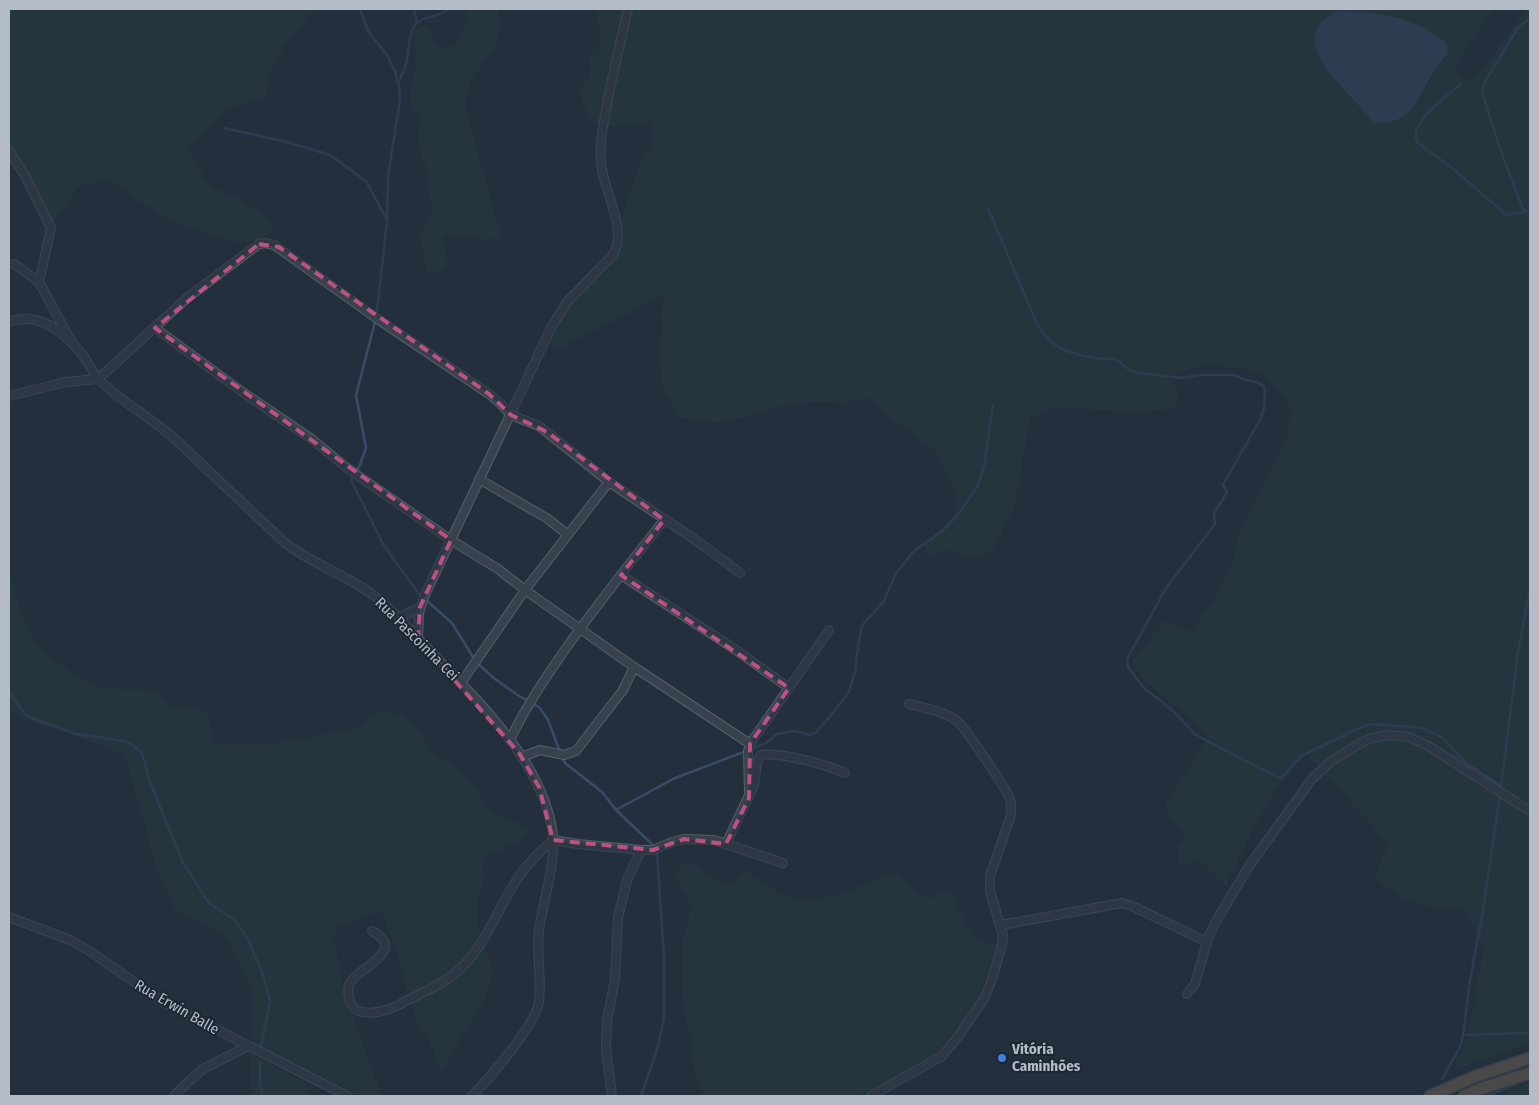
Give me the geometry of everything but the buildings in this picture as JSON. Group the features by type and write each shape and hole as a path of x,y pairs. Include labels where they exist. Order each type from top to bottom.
{"highway":[{"path":"1430,1096 1474,1077 1530,1058"},
{"path":"1464,1096 1530,1072"}],"street":[{"path":"418,639 420,607 429,585 511,415 542,344 567,302 612,256 619,242 617,224 604,181 600,148 613,73 628,9"},
{"path":"9,151 25,176 51,228 39,282"},
{"path":"9,396 65,382 98,378 187,298 255,247 265,243 274,244 379,320 489,394 511,415 539,426 609,482 740,573"},
{"path":"14,264 39,282 72,343"},
{"name":"Rua Pascoinha Cei","path":"9,321 30,319 42,322 72,343 98,378 137,411 169,434 267,528 298,554 364,589 390,609 461,683 510,740 540,787 551,821 553,840 552,860 538,936 539,1002 536,1013 495,1071 472,1096"},
{"path":"155,328 241,391 313,440 347,468 451,540 498,569 634,667 750,744"},
{"path":"479,479 548,519 567,534"},
{"path":"461,683 525,590 609,482"},
{"path":"510,740 534,695 580,629 664,520"},
{"path":"621,575 736,650 789,688"},
{"path":"399,618 420,607"},
{"path":"749,798 748,751 750,744 829,630"},
{"path":"522,757 540,750 564,754 576,751 623,690 634,667"},
{"path":"871,1096 942,1056 958,1038 984,999 992,979 1003,936 990,891 990,876 1010,818 1011,802 997,777 958,722 943,714 909,704"},
{"path":"1187,994 1195,984 1207,942 1222,909 1249,866 1312,779 1337,756 1369,739 1387,734 1409,737 1419,741 1530,811"},
{"path":"726,844 749,798 756,780 757,759 761,755 769,754 810,762 833,768 845,774"},
{"path":"372,931 384,940 383,951 374,963 353,978 348,991 353,1006 358,1011 366,1012 388,1010 400,1005 443,982 460,969 477,949 520,874 553,840 641,850 653,850 684,839 714,840 783,863"},
{"path":"612,1096 606,1049 607,1020 615,979 618,918 627,880 641,850"},
{"path":"1001,925 1122,903 1207,942"},
{"name":"Rua Erwin Balle","path":"9,917 70,940 88,950 162,1002 347,1096"},
{"path":"174,1096 203,1069 248,1046"}],"highlighted area":[{"path":"259,244 279,247 489,394 511,415 547,432 664,520 621,575 789,688 750,744 749,798 726,844 684,839 653,850 553,840 539,787 519,753 418,639 420,607 451,540 155,328"}],"green space":[{"path":"9,9 314,9 285,46 269,75 265,97 227,108 211,128 188,150 206,180 214,188 238,198 267,218 273,228 267,235 253,242 230,241 158,214 113,183 100,182 86,184 78,188 63,212 47,227 37,202 9,156"},
{"path":"468,9 498,9 499,27 496,46 472,78 466,95 465,107 503,242 499,238 484,240 474,235 446,235 443,239 447,266 441,271 429,275 421,239 422,230 432,213 428,171 420,152 418,136 420,118 410,102 416,68 415,30 422,25 430,31 438,46 452,46 461,36"},
{"path":"595,9 1493,9 1454,69 1472,83 1527,9 1530,9 1530,1043 1459,1068 1456,1061 1468,1035 1484,947 1463,910 1441,908 1403,900 1374,877 1389,843 1307,755 1294,767 1271,798 1226,885 1201,862 1179,864 1178,846 1187,839 1168,815 1165,806 1209,735 1143,679 1132,661 1165,621 1190,632 1222,586 1232,563 1243,527 1288,434 1290,407 1278,389 1261,374 1248,369 1203,365 1178,372 1173,383 1180,398 1174,408 1145,412 1124,412 1122,410 1048,408 1030,419 1014,508 993,549 982,558 965,555 953,550 926,555 924,545 944,526 954,513 958,499 947,472 935,451 921,442 869,398 839,403 798,402 726,422 712,423 703,419 687,419 676,416 675,407 665,394 661,377 660,337 663,324 664,294 562,347 547,345 543,336 567,299 588,275 611,254 618,239 626,203 641,163 651,145 653,121 638,126 604,125 592,121 586,109 579,92 591,75 590,55 600,44 600,26","holes":["1316,49 1448,53 1431,77 1421,98 1352,98 1332,77"]},
{"path":"9,574 28,629 48,654 76,675 97,686 111,689 145,689 156,694 168,705 197,708 208,714 212,745 269,745 338,731 351,732 362,725 368,716 378,711 389,711 404,716 437,755 460,771 475,789 486,807 496,815 514,820 532,831 523,840 484,857 482,884 477,908 478,929 492,971 485,1000 441,1071 431,1046 416,1019 399,957 381,910 336,927 334,940 340,971 355,1024 382,1096 359,1096 253,1042 251,1005 253,994 250,982 226,938 202,922 176,911 157,871 124,754 26,720 9,708"},
{"path":"686,861 725,885 746,871 787,897 809,899 833,896 846,893 897,873 917,896 931,898 950,890 972,935 983,942 997,945 976,1003 932,1060 878,1089 856,1096 703,1096 694,1070 682,993 682,942 688,925 690,905 688,896 678,883 677,877 679,869"},
{"path":"250,1053 306,1083 309,1096 253,1096"},
{"path":"1530,1083 1530,1096 1505,1096 1521,1086"}],"water":[{"path":"1338,11 1382,14 1396,17 1423,27 1447,44 1448,53 1415,104 1402,117 1385,123 1374,123 1336,81 1321,61 1316,50 1315,39 1317,29 1324,19"}],"waterway":[{"path":"360,9 369,33 387,55 395,71 400,100 388,176 387,221 378,302 374,326 356,395 366,448 360,465 351,480 383,544 418,593 452,623 476,662 495,679 539,707 548,720 560,752"},
{"path":"414,9 417,22"},
{"path":"399,82 406,64 410,37 414,27 419,21 449,9"},
{"path":"1524,212 1500,149 1482,92 1485,82 1517,29 1530,18"},
{"path":"1461,84 1430,110 1423,119 1416,136 1418,143 1451,167 1505,214 1530,211"},
{"path":"224,128 287,142 330,155 366,181 387,220"},
{"path":"988,208 1037,324 1049,339 1061,348 1068,352 1095,358 1115,359 1134,372 1181,378 1200,375 1234,375 1257,382 1265,389 1264,409 1261,418 1223,485 1227,492 1214,514 1215,524 1166,588 1127,659 1128,667 1144,688 1173,711 1196,735 1282,778 1301,756 1364,726 1372,724 1423,728 1443,738 1465,762 1501,786 1518,652 1530,590"},
{"path":"751,749 766,743 777,734 795,731 810,735 815,733 849,692 855,672 861,629 864,623 884,601 896,573 914,551 942,531 958,515 977,487 984,467 993,404"},
{"path":"9,693 25,714 32,718 76,734 130,743 142,753 150,782 183,863 209,903 235,920 247,938 262,972 270,1001 261,1047"},
{"path":"616,810 673,779 746,751"},
{"path":"562,757 565,763 602,792 616,810 653,845 657,852 664,958 664,1017 658,1047 641,1096"},
{"path":"1442,1079 1460,1047 1463,1036 1470,980 1482,917 1500,795"},
{"path":"1464,1035 1530,1033"},
{"path":"260,1062 260,1085 263,1096"},
{"path":"1487,1096 1526,1080"}],"place":[{"name":"Vitória Caminhões","path":"1002,1058"}]}
